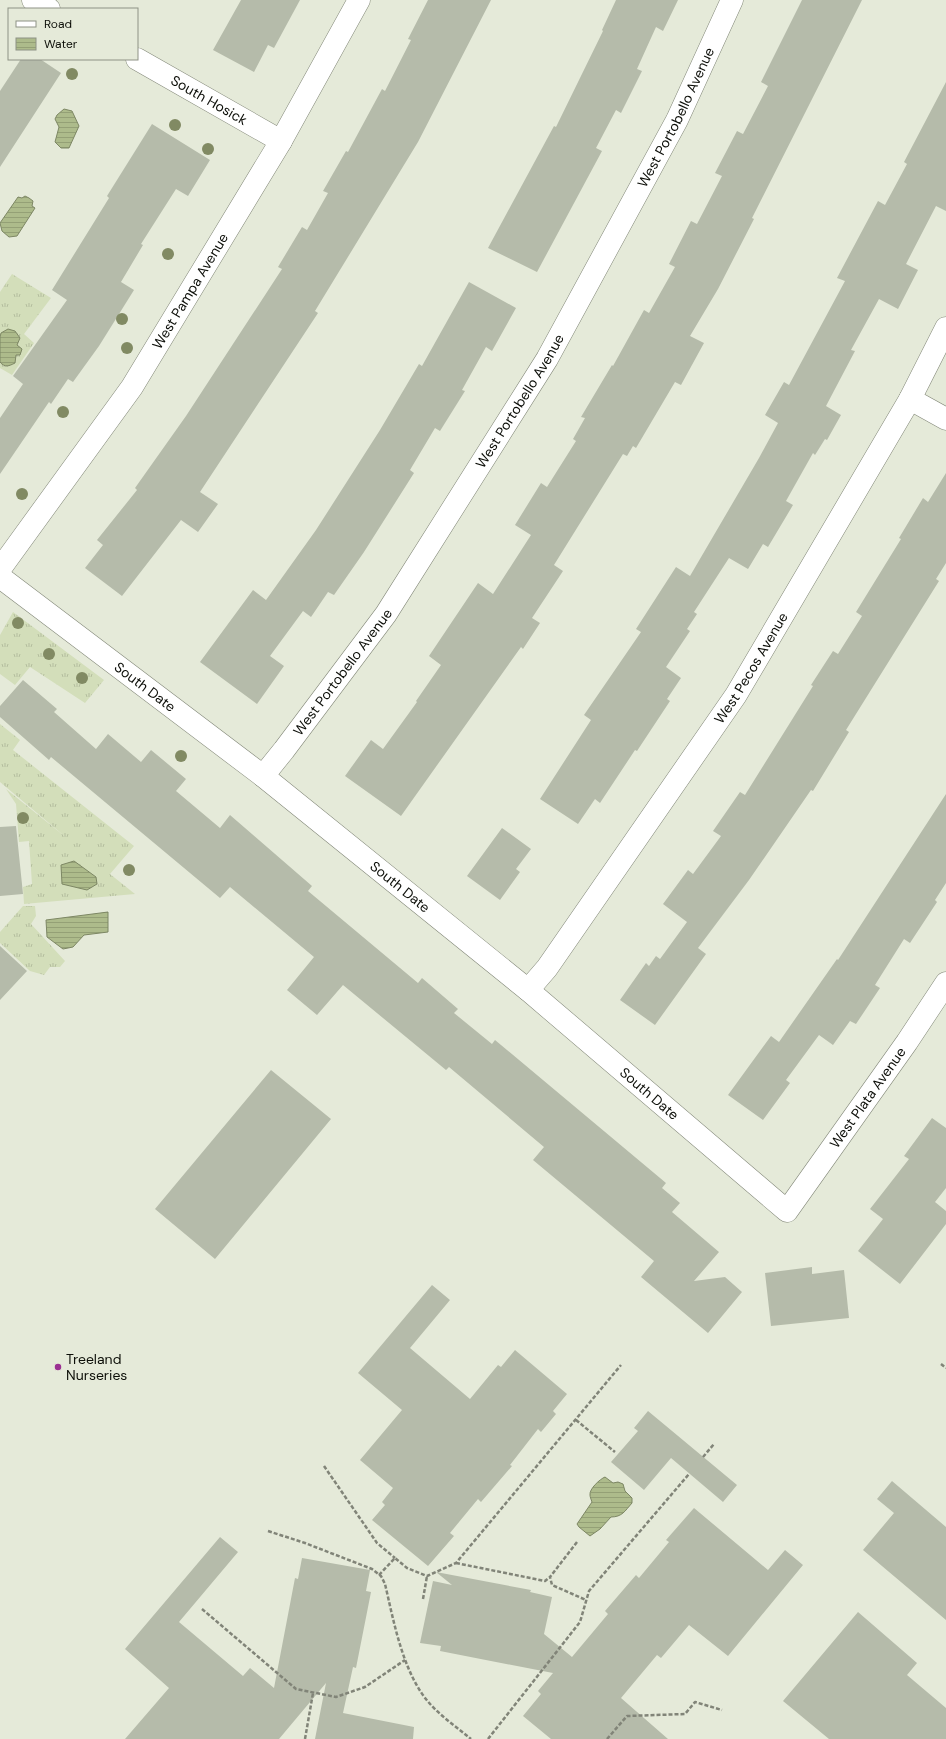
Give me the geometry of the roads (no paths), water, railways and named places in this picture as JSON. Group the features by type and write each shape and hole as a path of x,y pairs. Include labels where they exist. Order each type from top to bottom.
{"street":[{"path":"33,0 47,8"},
{"name":"West Pampa Avenue","path":"0,569 132,387 281,141 359,0"},
{"name":"West Portobello Avenue","path":"263,776 386,614 546,359 678,120 732,0"},
{"name":"South Hosick","path":"138,60 281,141"},
{"name":"West Pecos Avenue","path":"528,990 551,961 736,695 910,399 946,328"},
{"path":"910,399 946,419"},
{"name":"South Date","path":"0,577 263,776 528,990 787,1211"},
{"name":"West Plata Avenue","path":"787,1211 907,1042 946,983"}],"water":[{"path":"64,109 72,111 79,126 69,148 61,148 55,142 59,127 55,119"},
{"path":"25,196 33,201 32,206 35,208 17,236 9,237 2,231 0,223 18,197 22,198"},
{"path":"8,329 15,331 20,338 17,345 22,349 20,355 16,355 15,363 7,366 0,362 0,337 1,333"},
{"path":"74,861 96,877 97,884 87,890 62,884 61,865"},
{"path":"108,912 108,932 84,935 73,947 63,949 47,937 46,920"},
{"path":"605,1477 613,1483 618,1482 623,1484 625,1491 632,1498 632,1503 623,1513 615,1517 611,1517 600,1529 590,1536 577,1524 592,1502 590,1496 591,1490 600,1480"}],"place":[{"name":"Treeland Nurseries","path":"58,1367"}]}
